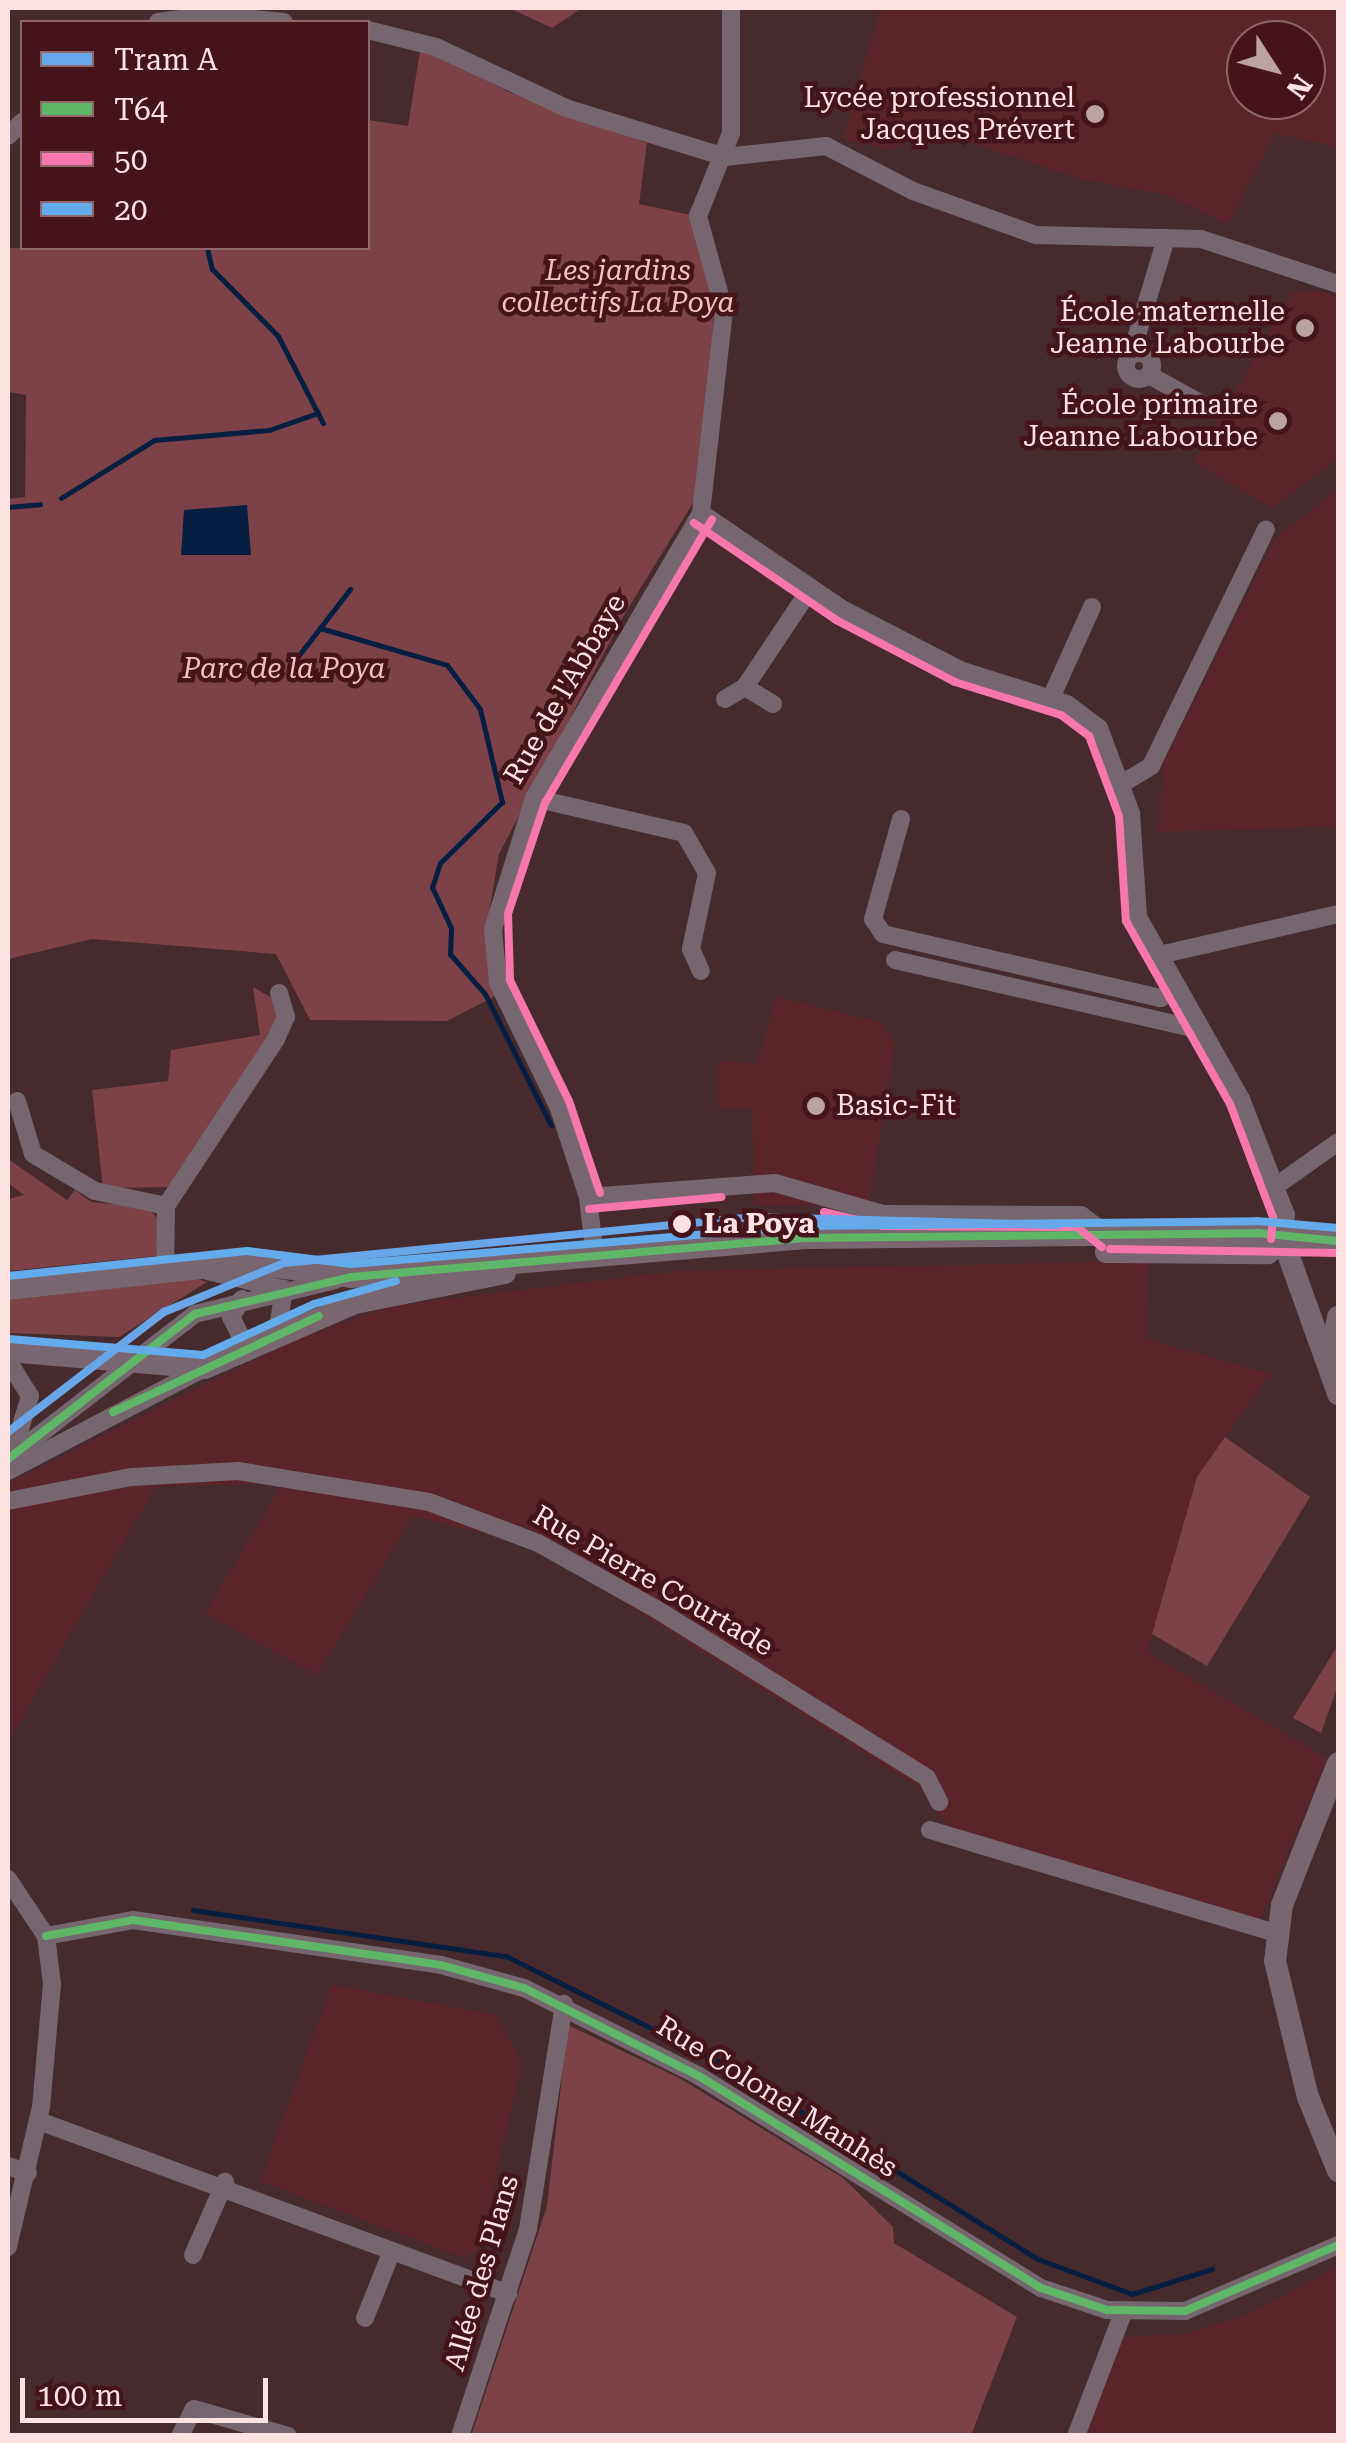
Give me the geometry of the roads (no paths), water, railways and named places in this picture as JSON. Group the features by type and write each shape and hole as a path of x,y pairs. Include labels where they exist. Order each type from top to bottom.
{"main road":[{"path":"8,1289 248,1263 351,1277 594,1250 1110,1237 1338,1241"},
{"path":"8,1351 131,1358 205,1368 355,1303 568,1266 855,1252 1268,1253 1283,1240"},
{"path":"1283,1240 1338,1394"},
{"path":"1328,1368 1338,1317"},
{"path":"1338,1764 1276,1934 1276,1982 1338,2171"}],"street":[{"path":"726,157 731,8"},
{"path":"370,30 436,47 566,108 726,157 826,146 903,187 1036,235 1166,238 1226,246 1338,284"},
{"name":"Rue de l'Abbaye","path":"594,1250 588,1197 558,1106 493,964 506,863 534,798 701,513 724,310 698,216 726,157"},
{"path":"1166,238 1128,376 1149,375 1202,404"},
{"path":"701,513 809,590 960,670 1050,700 1099,728 1122,783 1138,917 1155,956 1201,1030 1276,1186 1283,1240"},
{"path":"1122,783 1151,766 1266,530"},
{"path":"725,700 745,687 809,590"},
{"path":"1050,700 1092,606"},
{"path":"745,687 773,704"},
{"path":"534,798 684,833 707,873 691,949 701,971"},
{"path":"901,819 873,919 883,934 1160,998 1175,988"},
{"path":"1155,956 1338,914"},
{"path":"896,960 1201,1030"},
{"path":"165,1272 166,1206 276,1039 286,1016 278,994"},
{"path":"17,1101 33,1154 95,1192 166,1206"},
{"path":"1276,1186 1338,1142"},
{"path":"588,1197 775,1182 884,1214 1081,1216 1110,1237"},
{"path":"568,1266 594,1250"},
{"path":"200,1269 284,1289"},
{"path":"8,1462 131,1358 195,1314 284,1289 351,1277"},
{"path":"277,1334 284,1289"},
{"path":"242,1299 231,1317 246,1347"},
{"path":"8,1361 30,1396 8,1462"},
{"path":"8,1462 205,1368"},
{"name":"Rue Pierre Courtade","path":"8,1501 143,1476 238,1471 429,1502 538,1542 656,1608 927,1778 939,1802"},
{"path":"930,1830 1276,1934"},
{"path":"8,1879 46,1936 51,2016 38,2121 8,2247"},
{"name":"Rue Colonel Manhès","path":"46,1936 133,1920 440,1965 564,2004 700,2076 1042,2288 1123,2313 1186,2311 1338,2244"},
{"name":"Allée des Plans","path":"460,2436 528,2228 564,2004"},
{"path":"38,2121 224,2182 508,2294"},
{"path":"8,2166 28,2173"},
{"path":"192,2255 224,2182"},
{"path":"365,2318 392,2251"},
{"path":"1076,2436 1123,2313"},
{"path":"180,2436 194,2409 288,2436"}],"water":[{"path":"247,505 251,555 181,555 184,510"}],"waterway":[{"path":"207,250 212,269 278,336 323,423"},
{"path":"61,498 154,440 269,430 318,413"},
{"path":"8,507 40,504"},
{"path":"289,668 350,589"},
{"path":"320,628 447,665 480,709 502,802 440,863 432,887 451,928 450,954 485,994 551,1125"},
{"path":"193,1910 506,1956 726,2065 1038,2259 1132,2294 1212,2269"}],"tram line":[{"name":"A","path":"8,1432 164,1312 284,1263 752,1217 1057,1225"}],"place":[{"name":"Lycée professionnel Jacques Prévert","path":"1095,114"},
{"name":"École maternelle Jeanne Labourbe","path":"1305,328"},
{"name":"École primaire Jeanne Labourbe","path":"1278,421"},
{"name":"Basic-Fit","path":"816,1106"},
{"name":"La Poya","path":"682,1224"}],"park label":[{"name":"Les jardins collectifs La Poya","path":"618,287"},
{"name":"Parc de la Poya","path":"284,669"}]}
